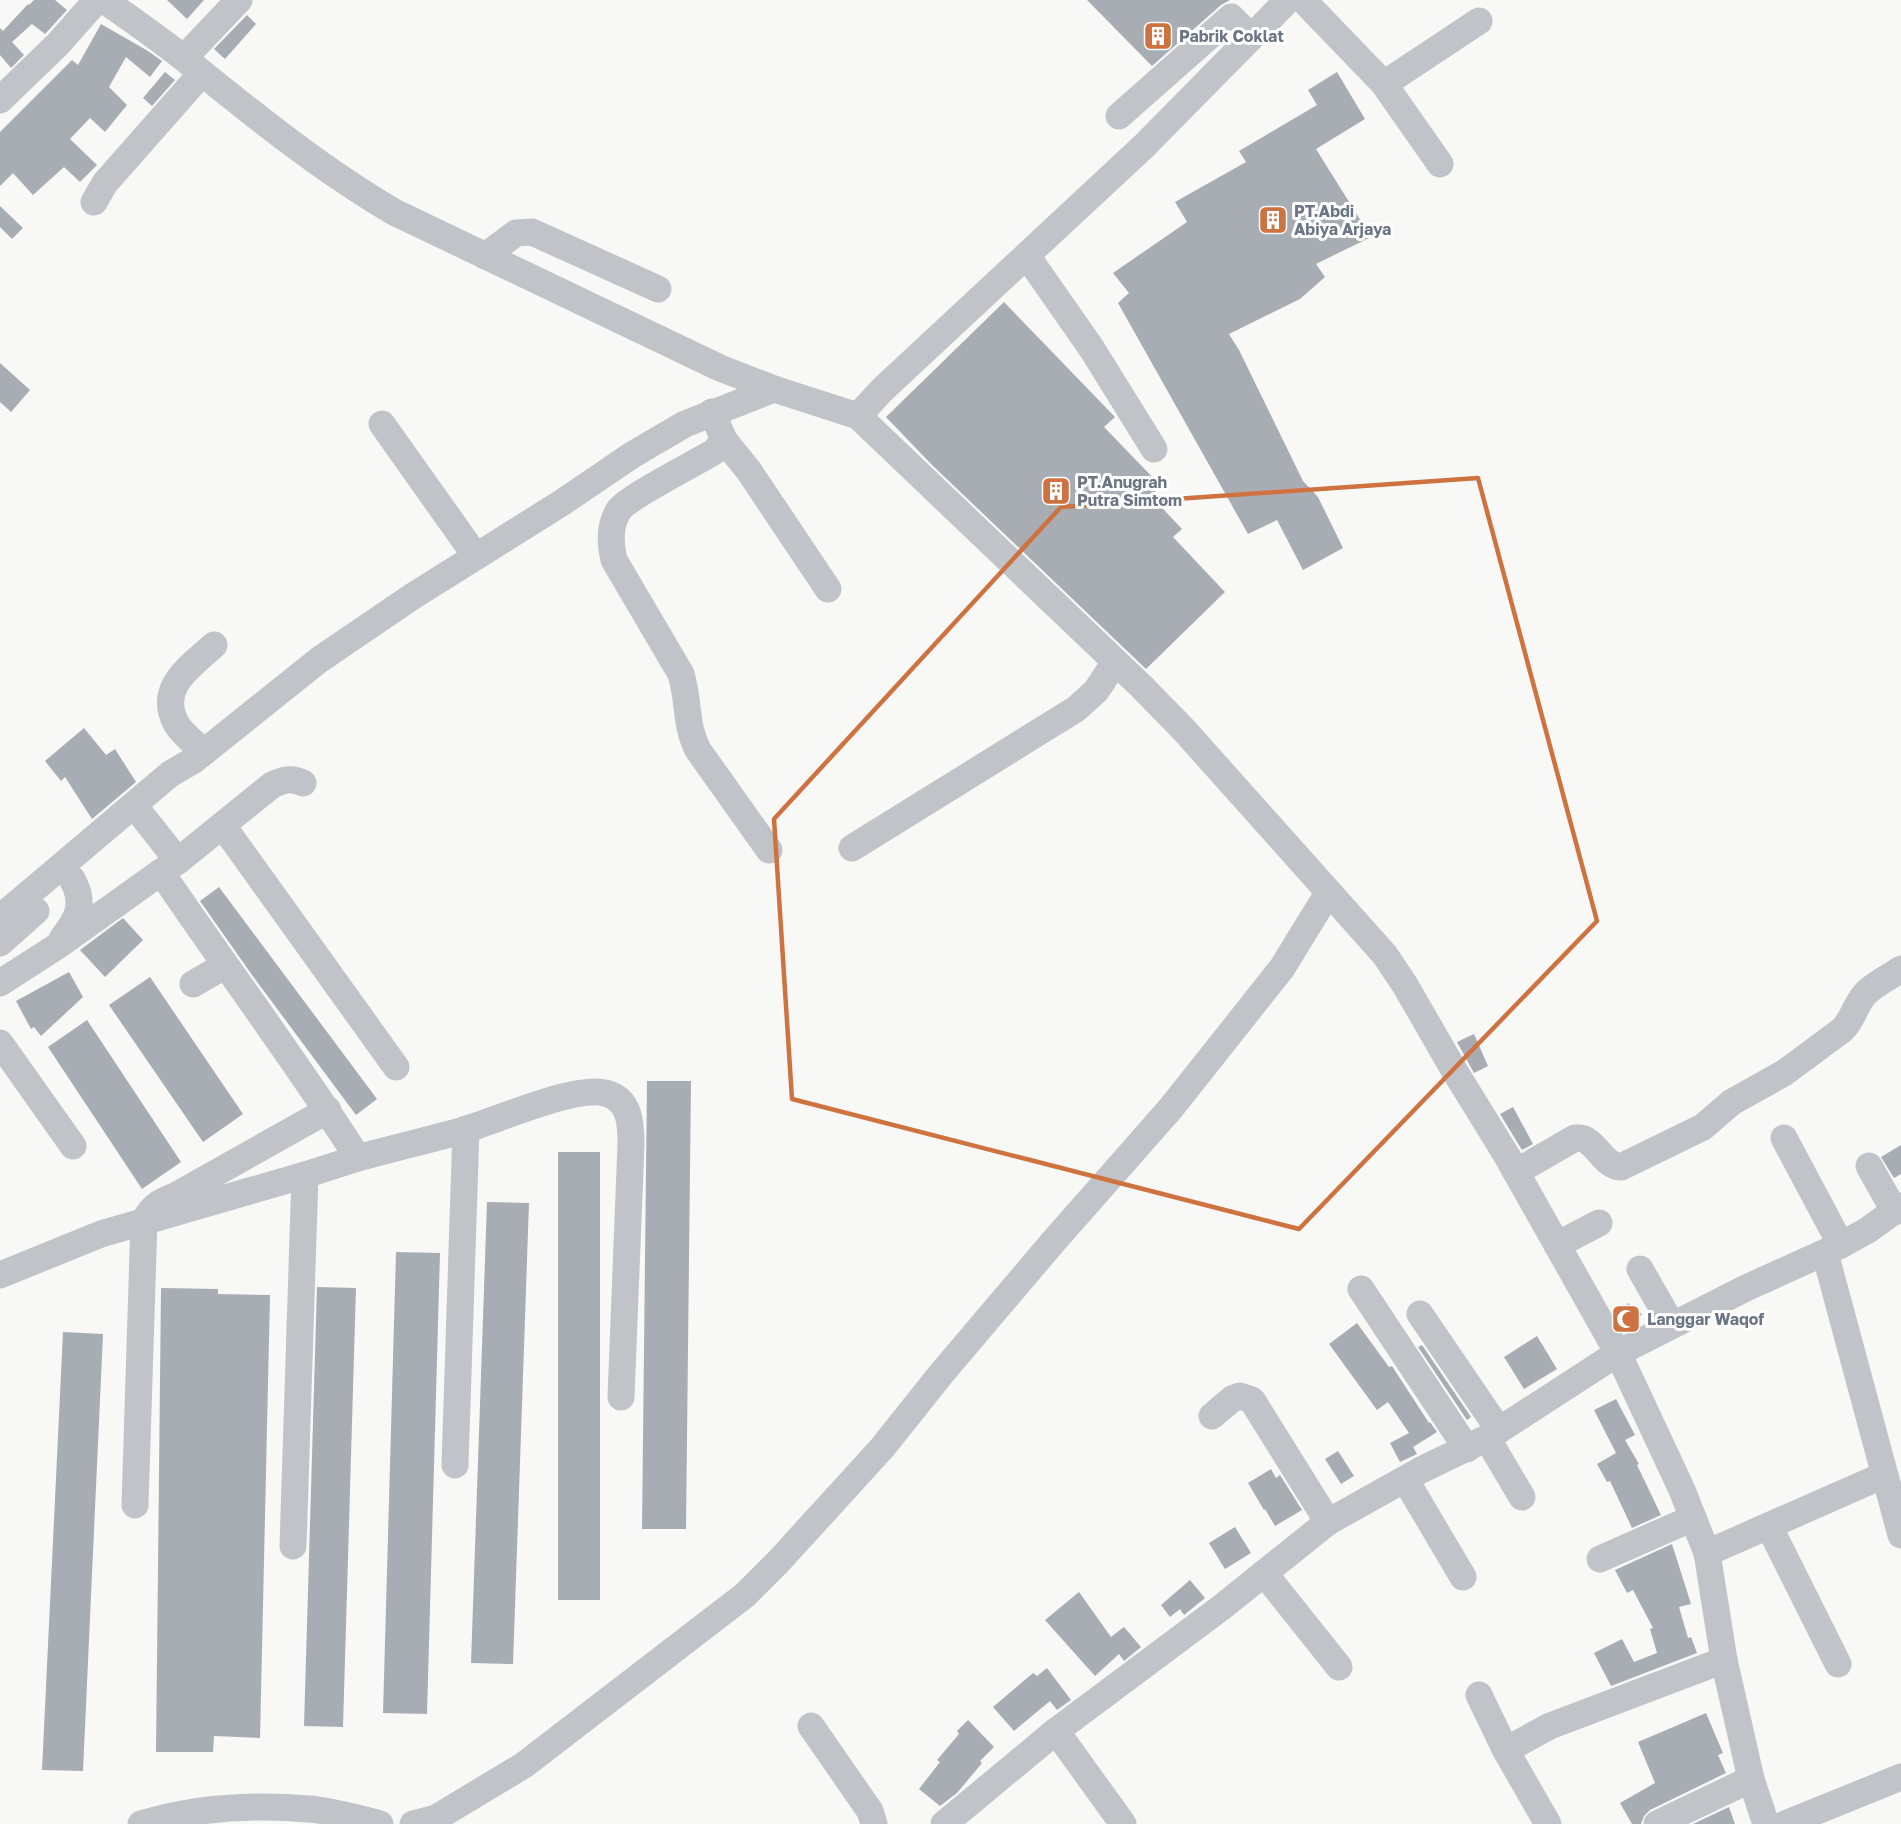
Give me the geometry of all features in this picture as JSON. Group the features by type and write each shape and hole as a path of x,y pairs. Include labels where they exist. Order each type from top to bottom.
{"street":[{"path":"3,92 58,44 97,0"},
{"path":"104,0 193,66 310,159 349,186 394,212 709,363 774,389 858,416 1184,730 1328,893 1369,935 1405,984 1516,1172 1618,1353 1682,1490 1707,1553 1724,1660 1751,1779 1766,1824"},
{"path":"94,202 105,183 193,66 239,0"},
{"path":"858,416 882,390 1144,146 1288,0"},
{"path":"1303,0 1384,84 1440,164"},
{"path":"1119,116 1234,9 1251,37"},
{"path":"1384,84 1479,21"},
{"path":"485,256 516,233 532,232 658,289"},
{"path":"1027,256 1092,349 1154,449"},
{"path":"0,918 170,774 204,752 319,660 475,555 563,502 666,433 712,412 774,389"},
{"path":"712,412 724,440 749,471 828,589"},
{"path":"382,424 475,555"},
{"path":"724,440 715,452 624,504 612,524 611,547 614,560 681,674 685,686 692,738 698,750 769,850"},
{"path":"204,752 178,726 173,714 171,693 173,686 183,673 214,645"},
{"path":"852,848 1076,709 1096,691 1115,662"},
{"path":"0,943 72,879 180,789 181,767"},
{"path":"0,983 169,867 272,785 286,779 296,779 303,783"},
{"path":"144,818 224,966 328,1110 358,1158"},
{"path":"223,826 396,1067"},
{"path":"56,946 73,925 79,911 78,890 72,879"},
{"path":"413,1824 436,1818 524,1765 745,1595 780,1562 882,1449 941,1374 1171,1108 1282,968 1328,893"},
{"path":"193,984 224,966"},
{"path":"1516,1172 1575,1138 1581,1137 1588,1141 1612,1166 1622,1167 1703,1127 1732,1102 1784,1073 1842,1030 1866,993 1901,969"},
{"path":"0,1043 73,1146"},
{"path":"0,1275 101,1234 358,1158 466,1129 537,1105 583,1093 603,1092 614,1096 625,1106 630,1120 621,1397"},
{"path":"135,1505 144,1221 156,1204 175,1197 328,1110"},
{"path":"455,1465 466,1129"},
{"path":"1784,1138 1833,1249 1884,1475 1901,1535"},
{"path":"944,1824 1056,1731 1222,1607 1328,1522 1484,1439 1618,1353 1746,1288 1833,1249 1868,1230 1898,1209 1869,1166"},
{"path":"293,1546 305,1175"},
{"path":"1557,1245 1599,1224"},
{"path":"1641,1269 1672,1325"},
{"path":"1361,1289 1484,1439"},
{"path":"1420,1314 1484,1439 1522,1497"},
{"path":"1212,1416 1232,1399 1240,1396 1252,1400 1328,1522"},
{"path":"1707,1553 1884,1475"},
{"path":"1405,1479 1463,1576"},
{"path":"1600,1559 1693,1518"},
{"path":"1769,1526 1838,1664"},
{"path":"1264,1573 1339,1667"},
{"path":"1506,1750 1550,1726 1724,1660"},
{"path":"1479,1695 1506,1750 1548,1824"},
{"path":"811,1726 870,1811 874,1824"},
{"path":"1056,1731 1122,1824"},
{"path":"1785,1824 1901,1777"},
{"path":"1657,1824 1751,1779"},
{"path":"141,1824 204,1810 276,1808 333,1812 380,1824"}],"highlighted area":[{"path":"1478,478 1597,921 1299,1229 792,1099 774,819 1061,507"}],"building":[{"path":"34,0 55,0 67,10 45,34 32,24 12,42 24,55 11,68 0,55 0,28 3,31"},
{"path":"167,0 204,0 187,19"},
{"name":"Pabrik Coklat","path":"1087,0 1230,0 1221,5 1152,66"},
{"path":"247,15 256,24 225,59 214,49"},
{"path":"101,24 162,61 150,77 126,57 109,87 127,105 105,132 90,118 70,139 97,165 80,182 64,167 33,195 13,173 0,186 0,132 72,60 78,65"},
{"path":"165,72 175,80 152,106 143,98"},
{"path":"1337,72 1365,119 1316,149 1371,237 1316,264 1325,277 1300,299 1229,334 1303,481 1318,497 1343,548 1303,570 1277,520 1248,534 1118,303 1129,293 1113,273 1187,222 1175,202 1246,162 1239,151 1317,105 1308,90"},
{"path":"0,206 23,228 12,239 0,227"},
{"name":"PT.Anugrah Putra Simtom","path":"1004,302 1115,417 1104,427 1161,486 1151,496 1182,529 1173,537 1225,592 1146,669 932,465 886,417"},
{"path":"0,363 30,390 11,412 0,402"},
{"path":"84,728 106,755 115,749 136,782 92,819 65,777 61,781 45,761"},
{"path":"219,887 377,1099 356,1115 200,901"},
{"path":"123,918 143,940 105,977 80,950"},
{"path":"69,972 83,997 41,1036 34,1027 31,1029 16,1001"},
{"path":"150,977 243,1114 203,1142 109,1005"},
{"path":"87,1020 181,1162 142,1189 48,1047"},
{"path":"1474,1034 1488,1066 1474,1073 1457,1042"},
{"path":"647,1081 691,1081 686,1529 642,1529"},
{"path":"1513,1107 1533,1144 1522,1150 1500,1114"},
{"path":"1901,1145 1901,1174 1894,1178 1881,1157"},
{"path":"558,1152 600,1152 600,1600 558,1600"},
{"path":"487,1202 529,1203 513,1664 471,1663"},
{"path":"396,1252 440,1253 427,1714 383,1713"},
{"path":"317,1287 356,1288 343,1727 304,1726"},
{"path":"161,1288 218,1289 218,1294 270,1295 260,1738 214,1736 213,1752 156,1752"},
{"name":"Langgar Waqof","path":"1628,1303 1642,1314 1630,1329 1624,1332 1616,1317"},
{"path":"1357,1323 1389,1367 1392,1366 1437,1432 1413,1447 1417,1454 1400,1462 1390,1443 1409,1433 1388,1402 1377,1410 1329,1344"},
{"path":"63,1332 103,1334 83,1771 42,1770"},
{"path":"1537,1336 1557,1369 1524,1389 1504,1357"},
{"path":"1422,1345 1471,1417 1467,1420 1418,1347"},
{"path":"1616,1399 1635,1435 1625,1440 1639,1464 1637,1465 1661,1515 1632,1528 1610,1481 1607,1482 1597,1464 1616,1453 1594,1410"},
{"path":"1338,1451 1354,1476 1341,1484 1325,1459"},
{"path":"1271,1469 1276,1478 1280,1475 1302,1510 1275,1526 1248,1483"},
{"path":"1235,1527 1251,1553 1225,1569 1209,1543"},
{"path":"1672,1544 1691,1604 1679,1607 1688,1638 1691,1637 1697,1653 1611,1686 1594,1653 1622,1639 1634,1662 1657,1653 1650,1629 1653,1628 1633,1590 1627,1593 1615,1570"},
{"path":"1190,1580 1205,1598 1184,1615 1180,1609 1170,1617 1161,1605"},
{"path":"1079,1592 1111,1637 1124,1627 1141,1647 1124,1661 1119,1654 1095,1676 1045,1620"},
{"path":"1047,1668 1071,1700 1057,1710 1050,1701 1014,1731 993,1707 1033,1673 1037,1676"},
{"path":"1706,1713 1723,1753 1718,1755 1726,1773 1650,1810 1644,1816 1641,1824 1632,1824 1620,1803 1655,1783 1638,1742"},
{"path":"968,1720 994,1747 980,1761 982,1763 957,1793 940,1806 919,1789 940,1762 937,1760 959,1734 957,1731"},
{"path":"1729,1807 1735,1824 1693,1824"}],"place":[{"name":"Pabrik Coklat","path":"1158,36"},
{"name":"PT.Abdi Abiya Arjaya","path":"1273,220"},
{"name":"PT.Anugrah Putra Simtom","path":"1056,491"},
{"name":"Langgar Waqof","path":"1626,1319"}]}
